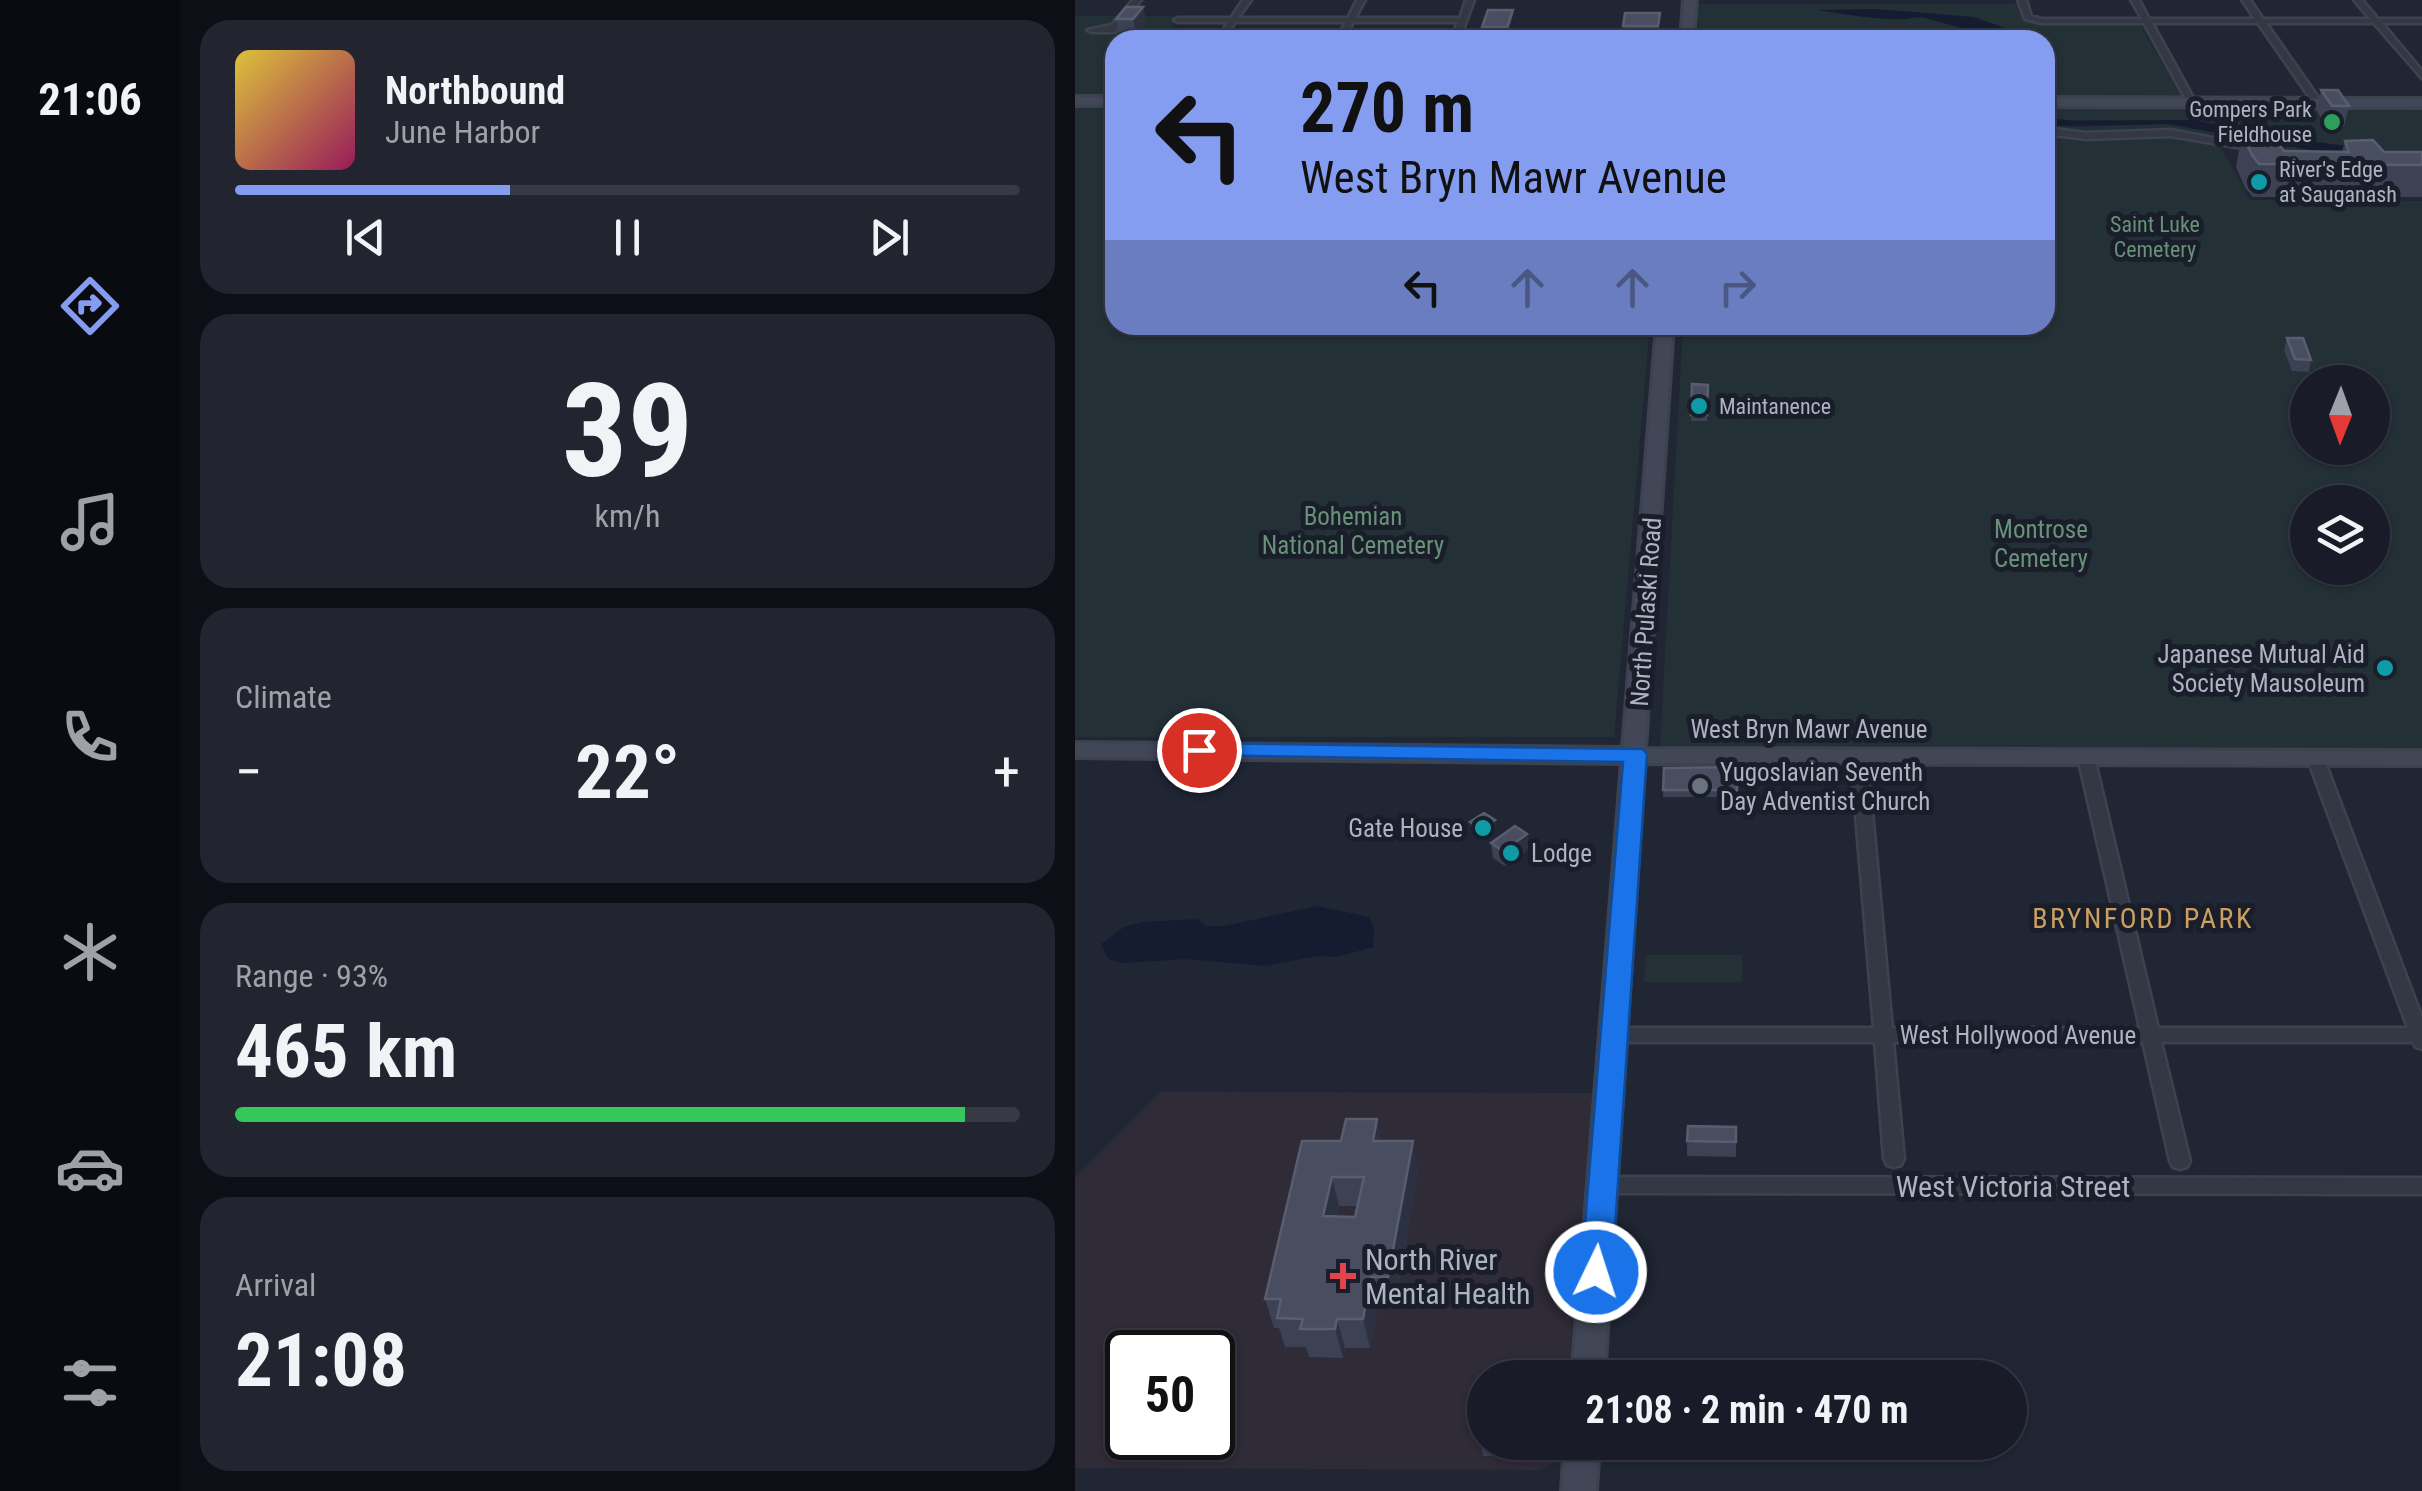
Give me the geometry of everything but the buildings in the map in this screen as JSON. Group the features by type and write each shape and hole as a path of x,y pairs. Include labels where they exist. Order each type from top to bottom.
{"main road":[{"path":"1688,30 1690,0"},
{"path":"1075,101 1105,101"},
{"path":"2055,102 2422,103"},
{"name":"North Pulaski Road","path":"1588,1360 1664,335"},
{"name":"West Bryn Mawr Avenue","path":"1075,750 2422,758"},
{"path":"1579,1491 1581,1460"}],"street":[{"path":"1112,27 1137,0"},
{"path":"1226,30 1247,0"},
{"path":"1346,30 1361,0"},
{"path":"1458,30 1470,0"},
{"path":"2022,0 2033,19 2422,21"},
{"path":"2135,0 2191,103"},
{"path":"2246,0 2318,103"},
{"path":"2358,0 2422,76"},
{"path":"1178,20 1462,20"},
{"path":"2055,132 2086,136 2171,132 2274,151"},
{"path":"1859,757 1893,1159"},
{"path":"2086,758 2181,1161"},
{"path":"2315,758 2421,1037"},
{"name":"West Hollywood Avenue","path":"1615,1035 2421,1037"},
{"name":"West Victoria Street","path":"1603,1186 2422,1186"}],"shaded area":[{"path":"1161,1092 1592,1093 1570,1360 1467,1360 1467,1460 1558,1461 1540,1470 1075,1468 1075,1178"}],"green space":[{"path":"1698,4 2019,4 2025,18 2034,22 2139,23 2183,99 2055,100 2055,30 1697,30"},
{"path":"1075,16 1181,16 1170,30 1105,30 1105,99 1075,98"},
{"name":"Bohemian National Cemetery","path":"1075,106 1105,106 1105,335 1649,335 1614,737 1075,737"},
{"path":"2055,106 2422,106 2422,156 2300,140 2192,120 2055,119"},
{"path":"2168,124 2306,149 2422,163 2317,156 2178,131 2055,130 2055,125"},
{"name":"Montrose Cemetery","path":"2166,135 2219,144 2250,200 2422,201 2422,751 1660,747 1682,335 2055,335 2055,136 2078,140"},
{"path":"1646,955 1742,955 1742,982 1644,982"}],"water":[{"path":"1876,9 1974,17 2011,30 1971,30 1923,17 1882,19 1818,10"},
{"path":"2055,118 2192,120 2300,140 2422,156 2422,163 2306,149 2168,124 2055,125"},
{"path":"1318,906 1369,917 1374,928 1373,947 1337,957 1318,956 1265,966 1186,959 1123,963 1108,959 1101,944 1124,927 1142,922 1197,919 1206,926 1223,926"}],"place":[{"name":"Gompers Park Fieldhouse","path":"2332,122"},
{"name":"River's Edge at Sauganash","path":"2259,182"},
{"name":"Maintanence","path":"1699,406"},
{"name":"Japanese Mutual Aid Society Mausoleum","path":"2385,668"},
{"name":"Yugoslavian Seventh Day Adventist Church","path":"1700,786"},
{"name":"Gate House","path":"1483,828"},
{"name":"Lodge","path":"1511,853"},
{"name":"North River Mental Health","path":"1343,1276"}],"district":[{"name":"BRYNFORD PARK","path":"2143,918"}],"route":[{"path":"1199,750 1635,754 1596,1272"}],"park label":[{"name":"Saint Luke Cemetery","path":"2155,236"}]}
